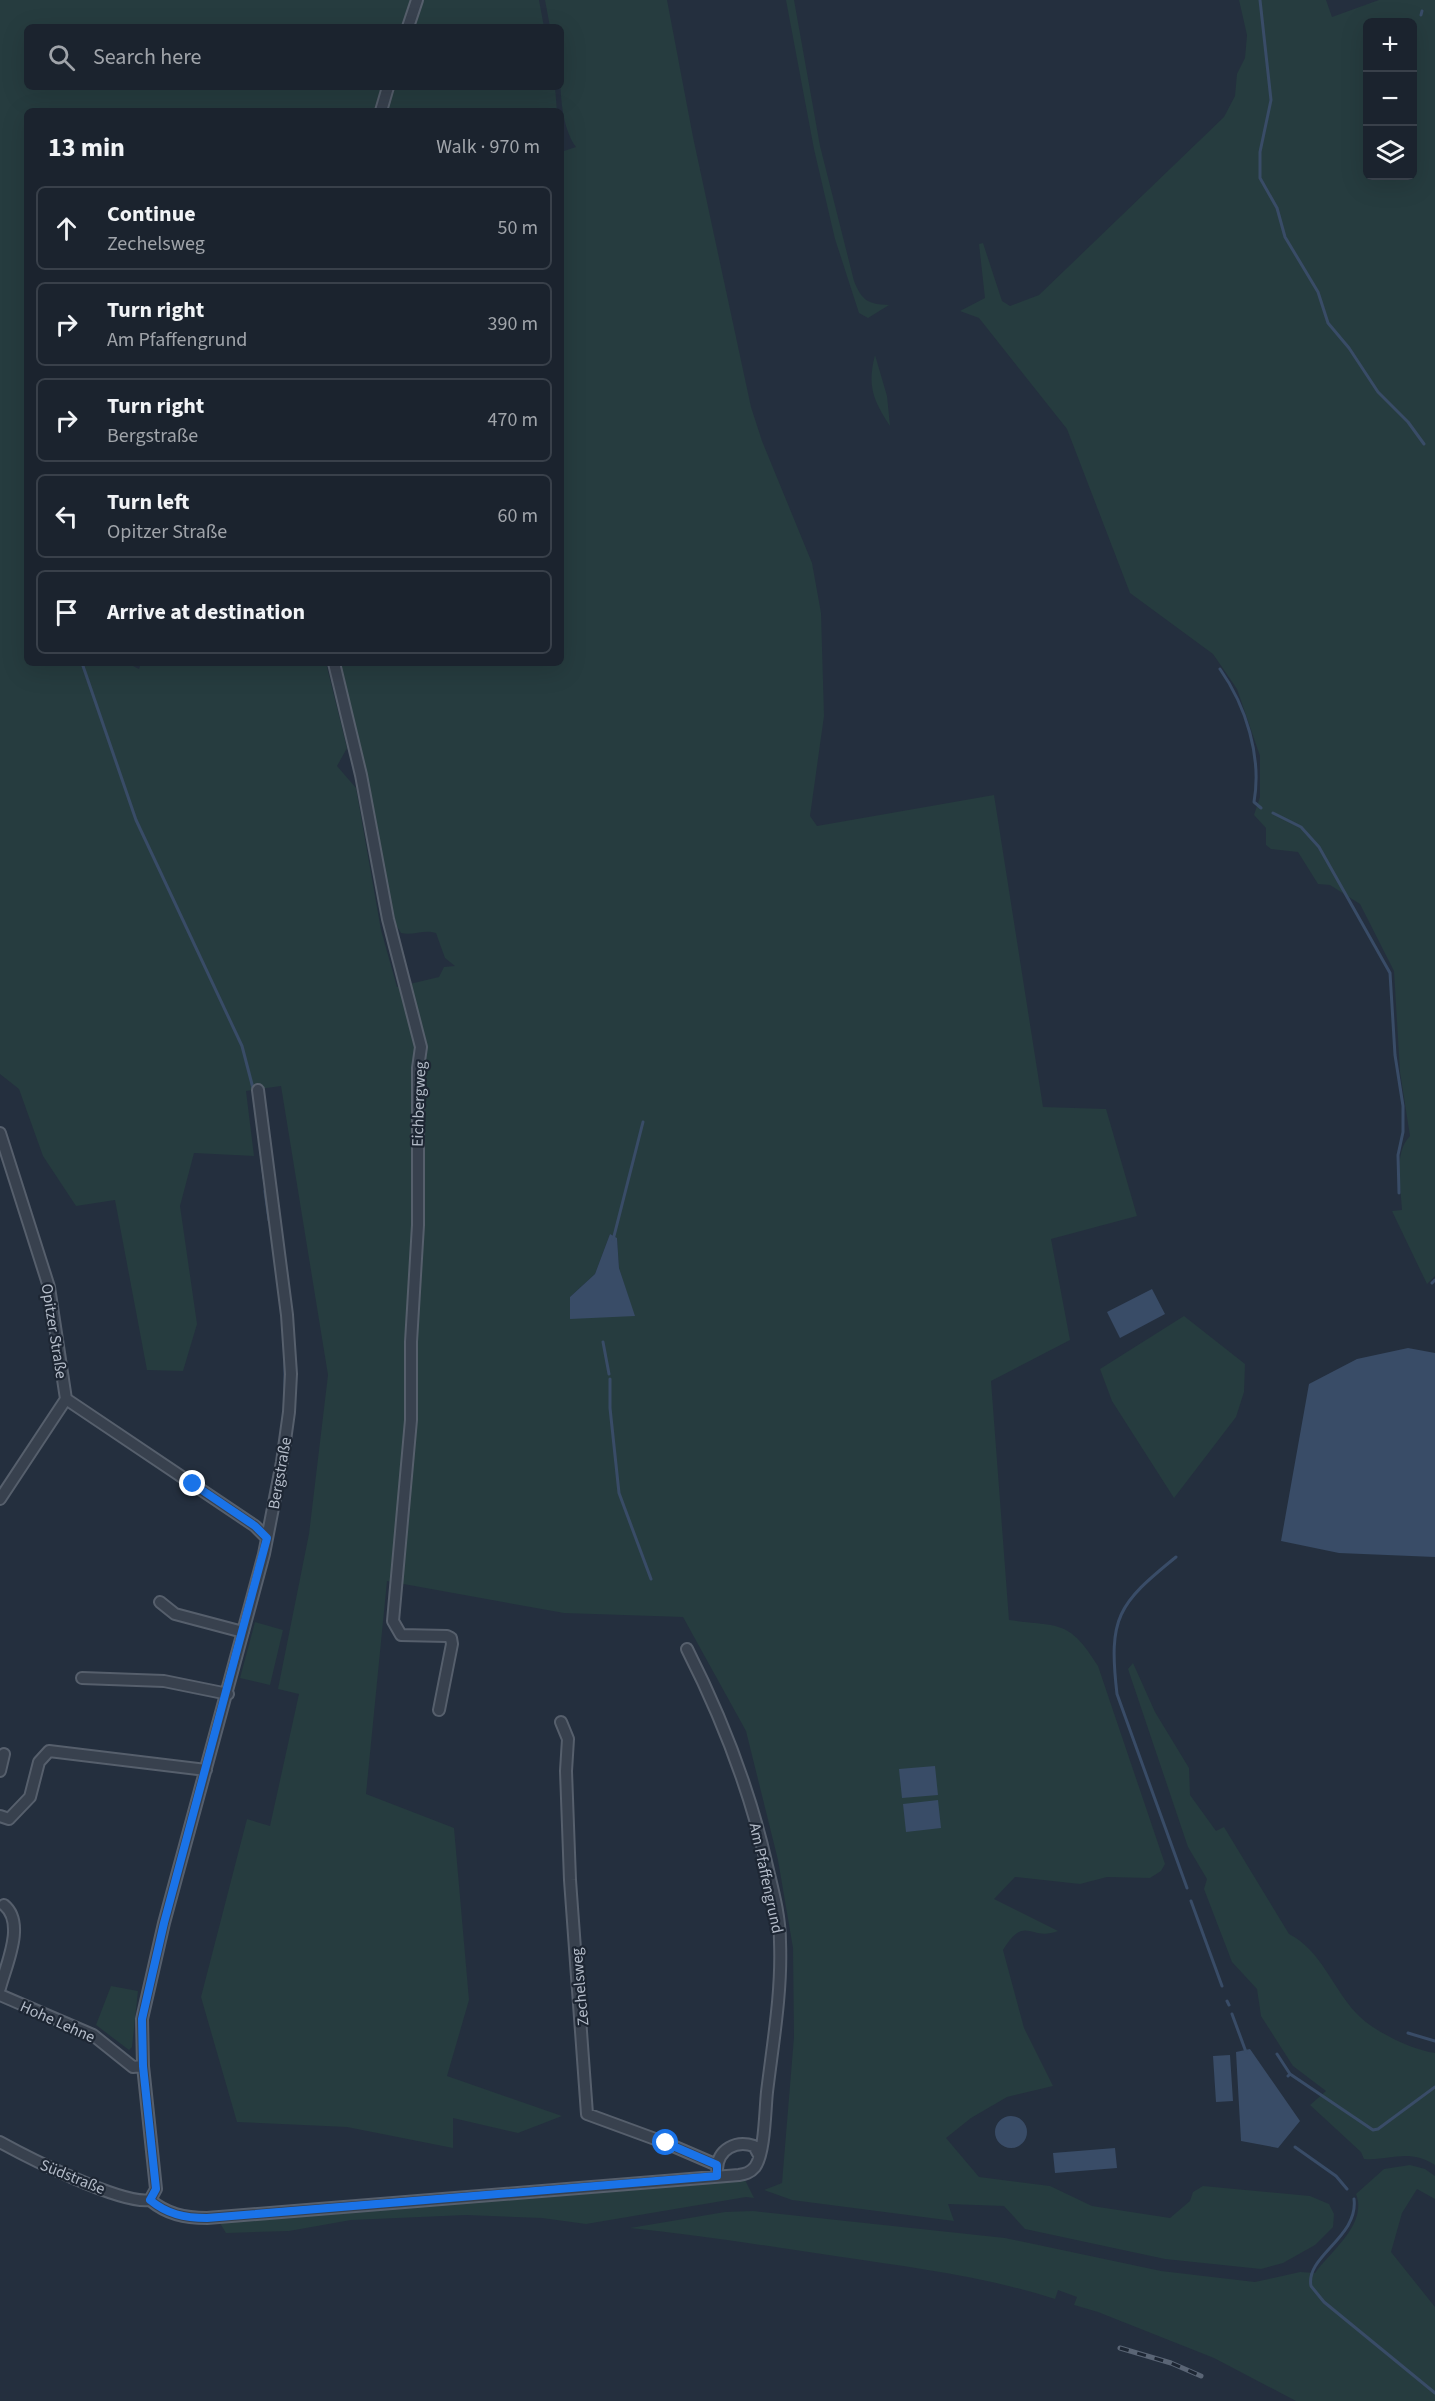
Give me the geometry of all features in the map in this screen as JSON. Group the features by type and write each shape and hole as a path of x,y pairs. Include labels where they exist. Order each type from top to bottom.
{"street":[{"path":"409,24 417,0"},
{"path":"382,108 387,90"},
{"name":"Eichbergweg","path":"335,666 361,775 388,919 421,1047 418,1068 418,1226 411,1342 411,1420 401,1554 394,1596 393,1621 401,1635 447,1636 453,1644 439,1710"},
{"name":"Bergstraße","path":"150,2200 156,2189 143,2066 142,2019 145,2000 228,1694 267,1538 282,1462 291,1374 284,1286 258,1089"},
{"name":"Opitzer Straße","path":"0,1133 49,1287 66,1399 255,1526 267,1538"},
{"path":"0,1499 66,1399"},
{"path":"160,1602 175,1614 243,1632"},
{"name":"Am Pfaffengrund","path":"687,1649 723,1725 749,1799 760,1832 778,1918 780,1956 778,2001 759,2155"},
{"path":"82,1678 164,1681 228,1694"},
{"name":"Zechelsweg","path":"561,1722 568,1738 566,1772 570,1869 587,2114 666,2143 717,2170"},
{"path":"0,1816 9,1819 30,1797 39,1762 49,1751 206,1770"},
{"path":"0,1771 4,1754"},
{"path":"0,1988 15,1922 11,1911 4,1905"},
{"name":"Hohe Lehne","path":"0,1995 93,2035 134,2067 143,2066"},
{"name":"Südstraße","path":"0,2142 48,2168 142,2202 150,2200"},
{"path":"150,2200 162,2210 177,2216 207,2218 717,2170 749,2173 756,2166 759,2155 754,2146 744,2143 728,2147 717,2170"}],"green space":[{"path":"0,0 413,0 404,24 24,24 24,90 380,90 376,108 24,108 24,666 133,666 139,669 140,666 327,666 347,748 337,766 356,788 381,930 397,987 439,977 444,967 455,966 445,958 436,933 401,933 396,925 341,666 564,666 564,151 576,147 569,135 562,106 564,24 549,24 545,0 667,0 693,137 751,407 762,441 812,563 821,613 824,716 810,816 817,826 994,795 1043,1107 1106,1109 1137,1216 1051,1239 1070,1340 991,1381 1009,1620 1062,1628 1079,1640 1098,1666 1165,1864 1161,1871 1150,1878 1107,1877 1080,1884 1015,1877 994,1899 1058,1931 1017,1933 1003,1950 1024,2028 1053,2086 1007,2097 971,2118 946,2138 979,2177 1050,2186 1092,2206 1170,2218 1190,2201 1193,2192 1203,2186 1310,2196 1329,2204 1334,2214 1333,2227 1315,2245 1283,2263 1261,2269 1165,2259 1025,2229 1004,2206 948,2204 954,2221 792,2200 764,2190 782,2183 794,2037 793,1948 778,1860 746,1731 683,1617 564,1613 387,1581 366,1794 454,1828 469,2000 447,2076 562,2116 518,2133 453,2118 453,2148 347,2127 237,2122 201,1997 247,1819 270,1826 299,1694 278,1689 309,1534 328,1375 281,1086 246,1091 254,1156 194,1153 180,1206 197,1324 183,1371 147,1370 115,1200 76,1206 43,1156 19,1089 0,1074","holes":["610,1234 617,1238 619,1268 634,1316 570,1297 595,1274"]},
{"path":"421,0 539,0 543,24 412,24"},
{"path":"786,0 794,0 820,146 854,281 860,293 867,300 876,304 889,305 868,318 859,313 835,239 814,149"},
{"path":"1239,0 1326,0 1332,17 1379,0 1435,0 1435,1276 1427,1284 1392,1211 1402,1210 1400,1161 1401,1152 1410,1136 1400,1072 1394,971 1360,904 1330,885 1318,884 1298,852 1271,849 1266,845 1266,828 1254,815 1260,797 1260,756 1237,689 1213,654 1130,593 1067,429 979,318 960,311 985,298 979,244 983,243 1002,301 1010,306 1039,295 1224,117 1235,96 1237,74 1245,58 1247,35"},
{"path":"391,90 555,90 557,108 385,108"},
{"path":"875,355 887,396 890,426 873,392 872,376"},
{"path":"1184,1316 1245,1364 1244,1392 1236,1417 1174,1498 1112,1401 1100,1369"},
{"path":"255,1622 283,1630 270,1685 240,1678"},
{"path":"1133,1663 1155,1712 1189,1768 1190,1795 1216,1831 1224,1827 1289,1934 1310,1950 1348,2004 1364,2020 1404,2044 1435,2053 1435,2165 1408,2156 1364,2159 1361,2152 1310,2105 1326,2091 1293,2066 1261,2016 1257,1989 1232,1962 1204,1889 1207,1879 1188,1847 1128,1669"},
{"path":"111,1986 138,1991 132,2047 129,2050 96,2025"},
{"path":"1410,2165 1425,2169 1435,2176 1435,2199 1417,2189 1402,2213 1391,2252 1435,2307 1435,2401 1296,2401 1214,2358 1098,2312 1074,2305 1077,2297 1058,2290 1055,2299 1001,2284 918,2268 630,2228 725,2212 753,2211 1005,2238 1161,2271 1255,2282 1300,2272 1315,2273 1352,2227 1357,2216 1356,2194 1384,2169"},
{"path":"745,2180 754,2198 746,2197 586,2224 542,2218 466,2215 351,2220 289,2231 226,2233 220,2223"}],"water":[{"path":"610,1234 617,1238 619,1268 635,1316 570,1319 570,1297 595,1274"},
{"path":"1152,1289 1165,1314 1120,1338 1107,1312"},
{"path":"1408,1348 1435,1353 1435,1557 1339,1553 1281,1541 1309,1384 1357,1359"},
{"path":"935,1766 938,1795 902,1798 899,1769"},
{"path":"938,1800 941,1828 906,1832 903,1804"},
{"path":"1250,2049 1300,2121 1278,2148 1241,2141 1236,2052"},
{"path":"1230,2055 1233,2101 1216,2102 1213,2056"},
{"path":"1011,2116 1022,2121 1027,2132 1022,2143 1011,2148 1000,2143 995,2132 1000,2121"},
{"path":"1115,2148 1117,2168 1055,2173 1053,2153"}],"waterway":[{"path":"1260,0 1271,100 1260,152 1260,178 1277,208 1285,237 1318,292 1328,323 1349,348 1378,392 1408,422 1424,444"},
{"path":"1421,15 1422,11"},
{"path":"83,666 136,820 242,1046 254,1092"},
{"path":"1220,669 1237,699 1250,732 1256,767 1254,802 1261,808"},
{"path":"1273,813 1301,827 1319,847 1390,973 1395,1055 1403,1106 1403,1132 1398,1155 1399,1193"},
{"path":"613,1240 643,1122"},
{"path":"261,1152 264,1178"},
{"path":"265,1191 269,1220"},
{"path":"1432,1283 1435,1280"},
{"path":"603,1342 609,1374"},
{"path":"285,1357 285,1392"},
{"path":"610,1379 610,1408 619,1493 651,1579"},
{"path":"1176,1557 1141,1587 1129,1601 1116,1629 1114,1647 1117,1694 1187,1888"},
{"path":"1191,1901 1222,1986"},
{"path":"1227,2001 1229,2005"},
{"path":"1232,2014 1246,2052"},
{"path":"1408,2033 1435,2041"},
{"path":"1277,2054 1290,2074"},
{"path":"1288,2076 1290,2074 1373,2130 1378,2129 1435,2087"},
{"path":"1295,2147 1336,2176 1347,2189"},
{"path":"1354,2199 1349,2224 1316,2265 1311,2275 1311,2286 1324,2302 1435,2393"}],"railway":[{"path":"1120,2348 1171,2363 1201,2376"}],"route":[{"path":"193,1484 255,1526 267,1538 228,1694 164,1923 145,2000 141,2037 156,2189 150,2200 162,2210 177,2216 207,2218 717,2176 717,2165 666,2143"}]}
